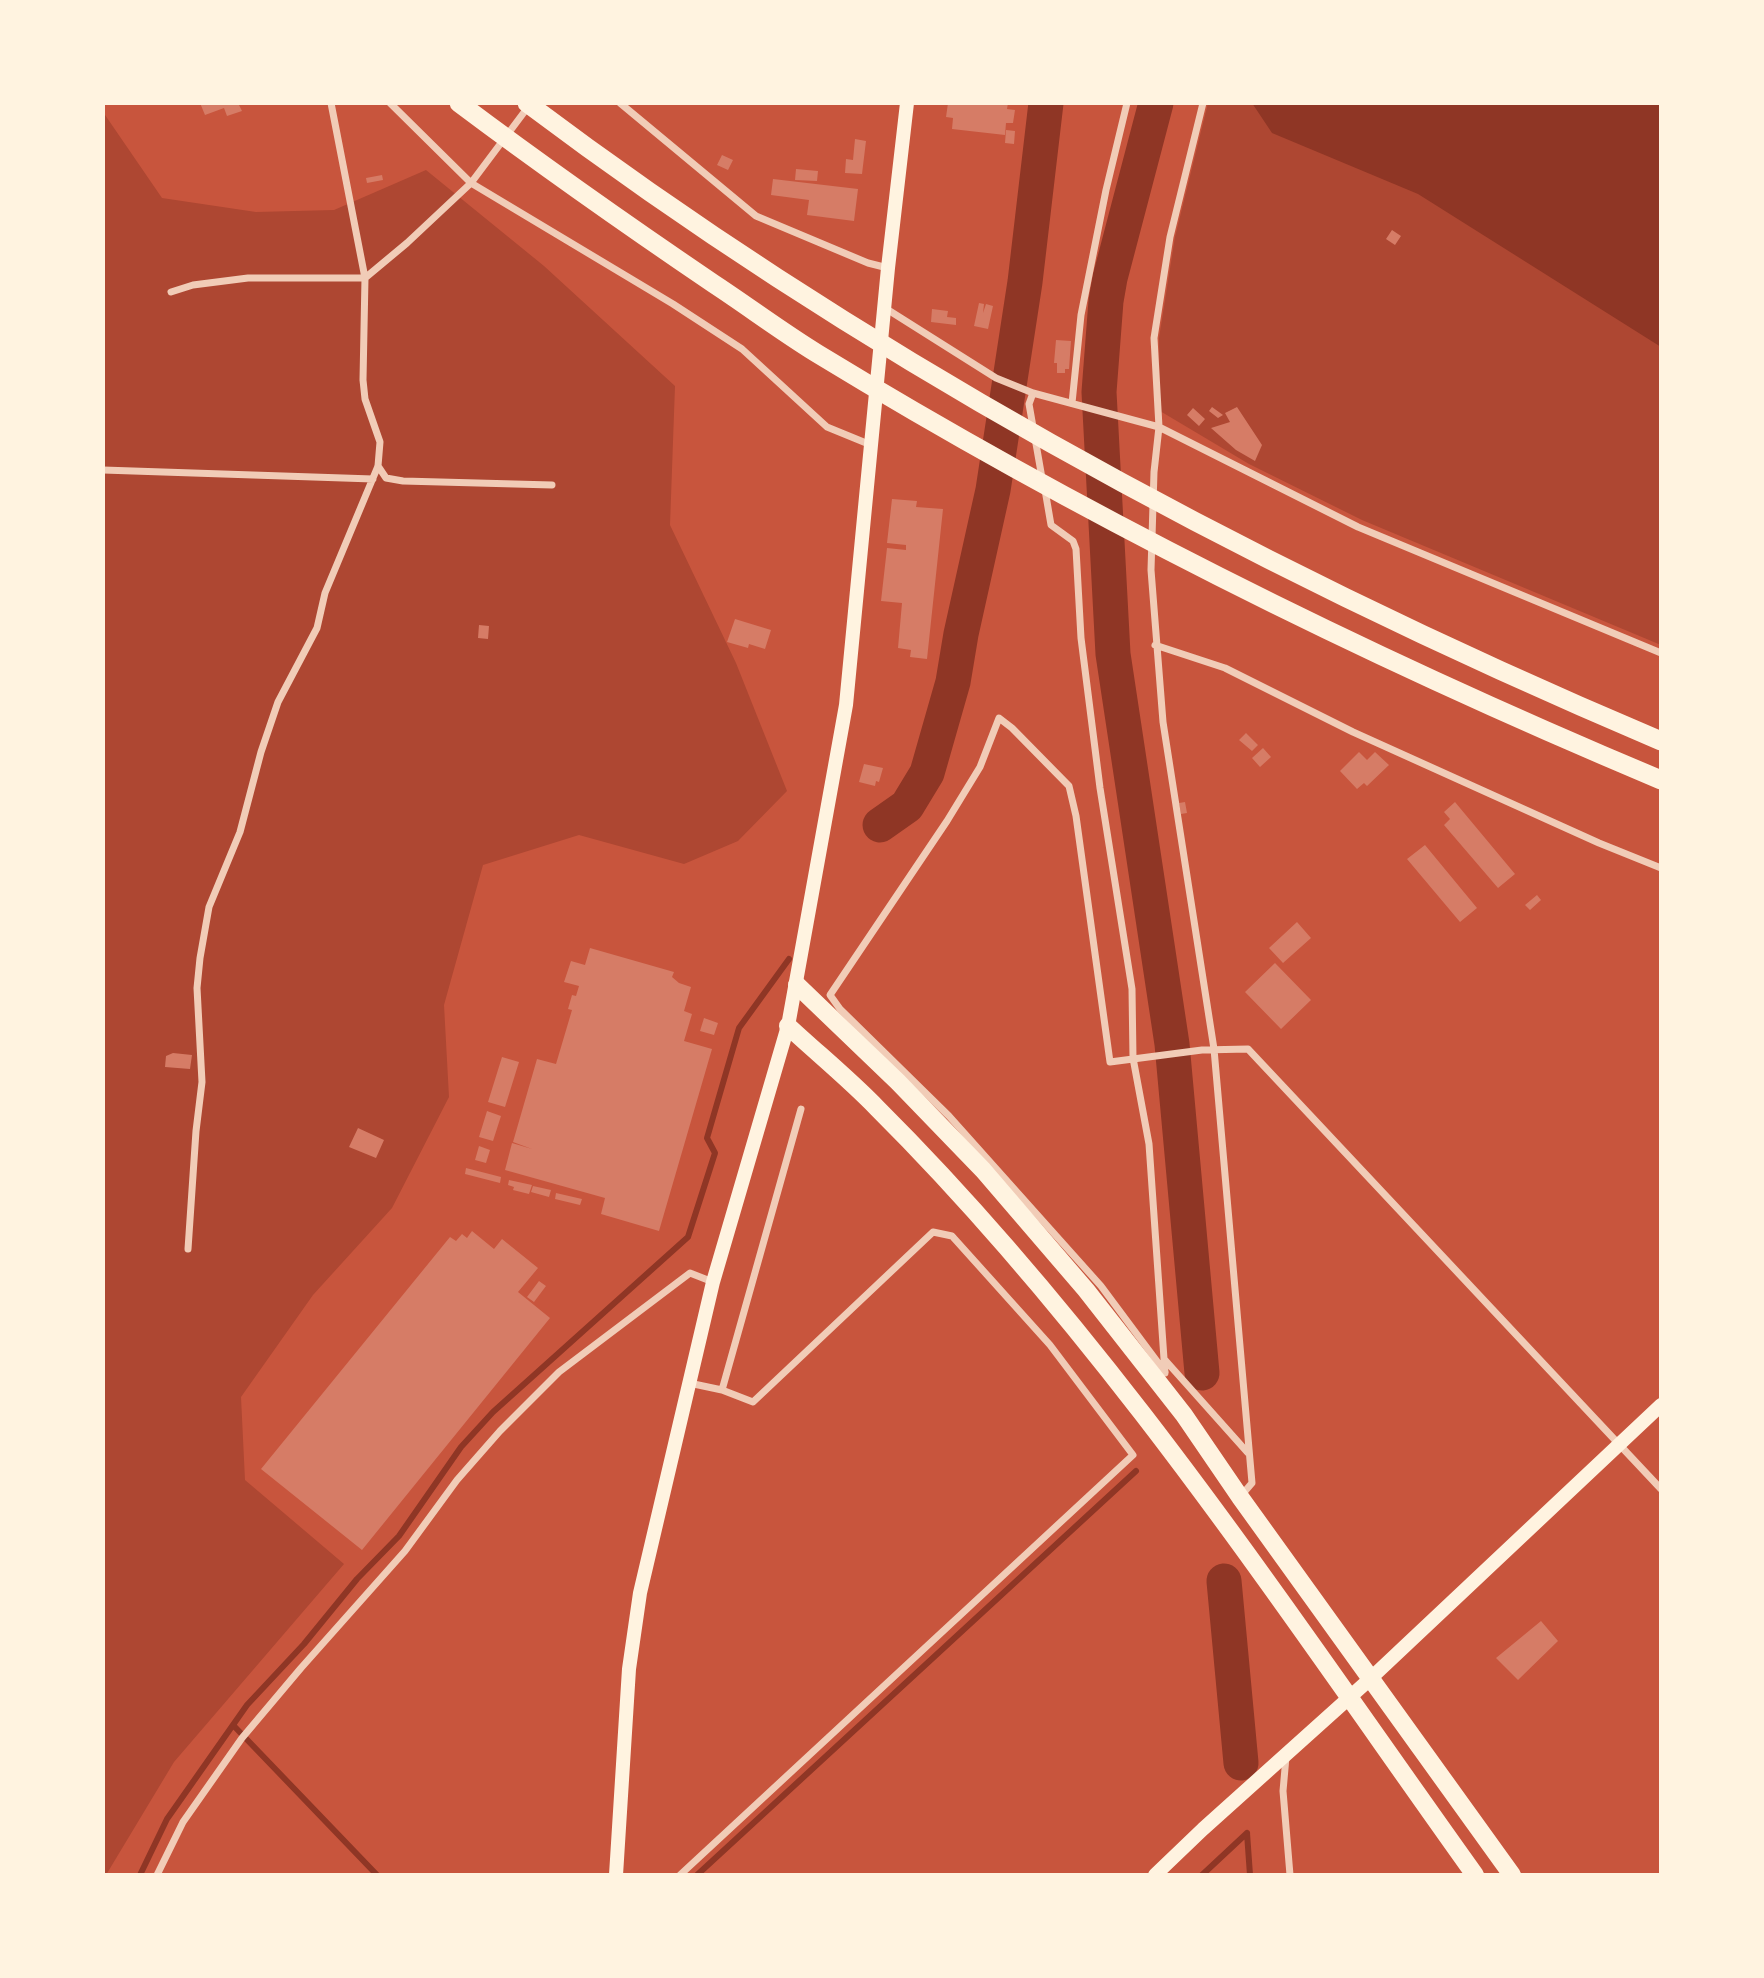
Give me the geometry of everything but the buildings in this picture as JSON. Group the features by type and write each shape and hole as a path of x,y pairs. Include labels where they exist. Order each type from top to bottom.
{"highway":[{"path":"459,103 577,191 815,352 1015,470 1159,547 1357,645 1661,780"},
{"path":"529,103 600,158 819,304 1032,433 1171,508 1373,611 1661,741"},
{"path":"1588,710 1661,734"},
{"path":"797,985 898,1082 983,1170 1164,1380 1240,1497 1512,1875"},
{"path":"788,1026 876,1107 955,1190 1059,1310 1158,1435 1475,1875"}],"main road":[{"path":"616,1875 629,1669 638,1606 713,1282 788,1026 846,705 888,268 907,103"},
{"path":"1155,1875 1370,1679 1661,1405"}],"street":[{"path":"188,1249 202,1082 197,988 209,907 240,832 261,752 278,702 317,628 325,593 378,466 380,443 365,399 363,380 365,278 331,103"},
{"path":"390,103 471,183 731,341 827,427 871,445"},
{"path":"171,292 192,285 248,278 365,278 471,183 529,103"},
{"path":"620,103 756,216 868,263 888,268"},
{"path":"1072,403 1081,315 1106,190 1128,103"},
{"path":"1203,103 1170,237 1154,338 1159,427 1154,472 1151,570 1163,722 1214,1049 1252,1483 1240,1497"},
{"path":"884,308 996,378 1033,393 1159,427 1358,527 1661,653"},
{"path":"1033,393 1029,404 1051,525 1073,541 1076,549 1082,638 1100,788 1132,989 1137,1057 1149,1144 1165,1359 1164,1380"},
{"path":"378,466 386,478 403,481 552,485"},
{"path":"103,470 373,479"},
{"path":"1155,645 1225,668 1353,732 1599,843 1661,868"},
{"path":"1164,1380 1101,1286 949,1116 840,1009 830,995 947,821 980,767 999,718 1069,786 1076,816 1110,1062 1202,1050 1248,1049 1661,1489"},
{"path":"722,1390 801,1109"},
{"path":"680,1875 1133,1455 1049,1345 952,1236 933,1232 753,1402 722,1390 690,1383"},
{"path":"157,1875 183,1822 242,1738 405,1551 457,1480 500,1431 559,1372 690,1273 713,1282"},
{"path":"1165,1359 1249,1454"},
{"path":"1286,1754 1283,1791 1290,1875"}],"shaded area":[{"path":"1208,103 1661,103 1661,645 1362,520 1249,464 1160,411 1159,338 1175,237"},
{"path":"1252,103 1661,103 1661,347 1418,194 1272,133"},
{"path":"103,112 162,198 256,212 334,210 426,170 544,266 675,386 670,525 736,663 787,791 738,841 684,864 579,835 483,865 444,1005 449,1097 392,1208 313,1295 241,1397 245,1480 344,1564 174,1762 106,1875 103,1875"}],"waterway":[{"path":"880,825 907,806 927,773 953,682 993,490 1025,282 1046,103"},
{"path":"1156,103 1110,278 1099,392 1113,654 1172,1044 1202,1373"},
{"path":"140,1875 167,1819 247,1705 304,1644 357,1579 399,1536 461,1447 493,1412 688,1237 715,1153 707,1138 739,1028 789,959"},
{"path":"697,1875 1136,1471"},
{"path":"1224,1581 1241,1763"},
{"path":"233,1725 377,1875"},
{"path":"1247,1833 1250,1875"},
{"path":"1202,1875 1247,1833"}]}
